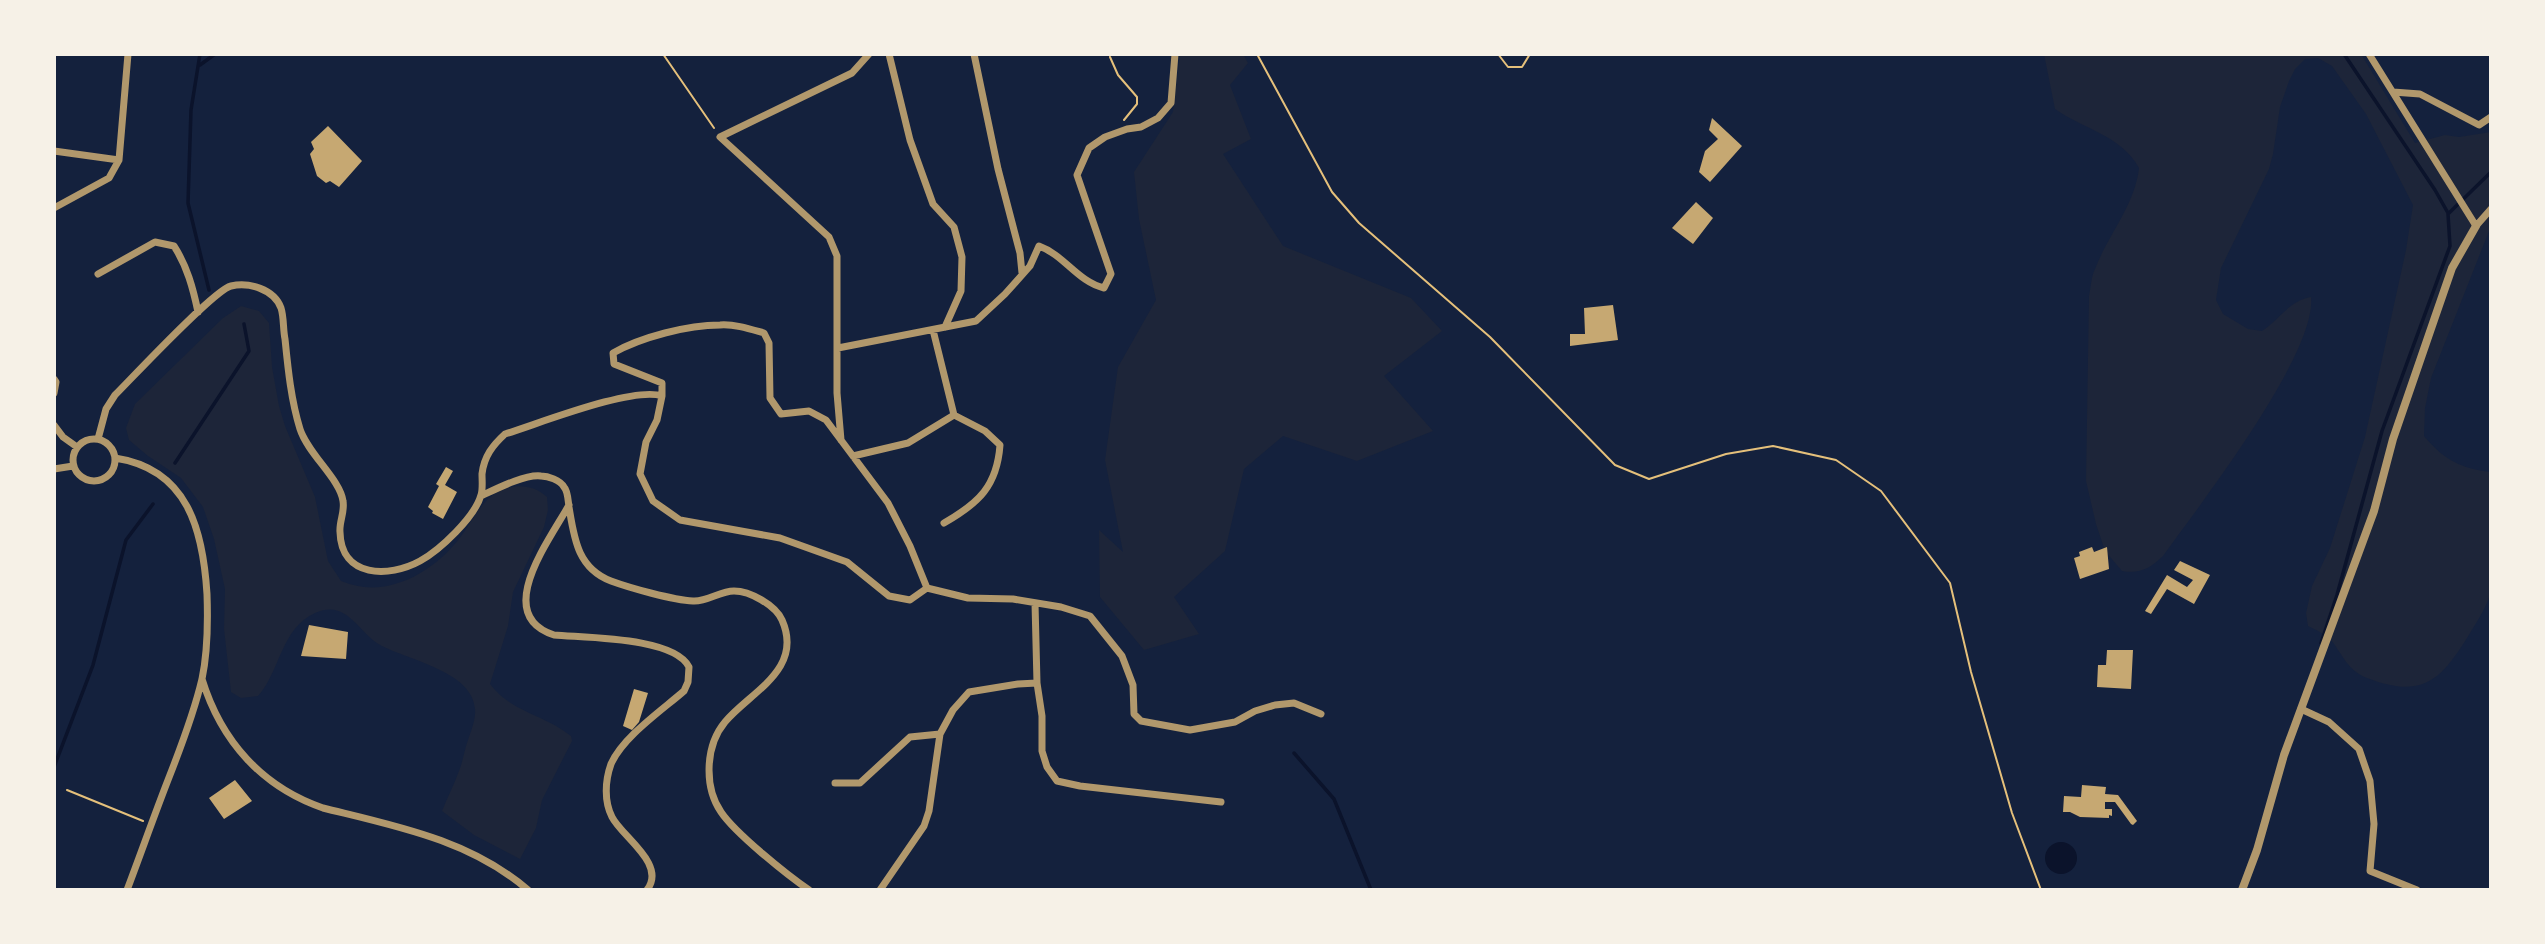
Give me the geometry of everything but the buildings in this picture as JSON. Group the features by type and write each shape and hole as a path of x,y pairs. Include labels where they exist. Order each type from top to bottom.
{"street":[{"path":"54,208 109,178 119,160 128,54"},
{"path":"841,441 837,393 837,256 829,237 720,136 852,73 869,54"},
{"path":"889,54 910,140 933,204 954,227 962,257 961,291 945,327"},
{"path":"974,54 1020,253 1022,273"},
{"path":"838,348 976,321 1030,266 1039,246 1052,251 1093,285 1104,288 1111,274 1077,175 1088,148 1105,137 1141,127 1158,118 1171,103 1175,54"},
{"path":"2369,54 2476,226"},
{"path":"2393,92 2420,94 2479,125 2491,117"},
{"path":"54,151 119,160"},
{"path":"2242,890 2257,850 2284,755 2374,512 2392,439 2452,268 2476,226 2491,209"},
{"path":"98,274 155,242 174,246 187,271 198,312"},
{"path":"98,439 106,409 115,395 198,312 229,286 254,286 272,294 281,308 290,382 300,428 307,446 344,499 340,532 344,554 359,569 377,572 419,562 447,543 481,496 539,475 558,481 566,488 577,548 588,566 608,580 694,601 735,591 762,600 781,617 786,636 784,658 772,680 725,722 719,731 711,748 710,779 716,801 727,820 808,890"},
{"path":"721,324 746,327 764,333 769,343 770,398 781,414 809,411 826,420 888,503 910,545 927,588 911,600 889,596 847,562 780,538 680,520 653,501 640,474 646,442 657,420 662,383 614,363 613,353 627,345 685,329 721,324"},
{"path":"933,330 954,415 985,431 1000,445 999,465 984,495 965,511 944,523"},
{"path":"54,379 54,393"},
{"path":"481,496 483,468 491,447 505,434 620,398 653,393 662,396"},
{"path":"853,456 908,443 954,415"},
{"path":"54,425 63,437 77,447"},
{"path":"98,439 109,446 115,458 110,473 96,481 80,476 74,466 73,456 77,447 86,440 98,439"},
{"path":"115,458 141,464 162,476 179,493 192,512 203,551 208,628 202,678 188,726 127,890"},
{"path":"54,469 74,466"},
{"path":"569,505 528,583 525,606 533,625 540,631 554,635 659,647 682,657 689,667 684,691 622,746 607,779 607,804 612,818 641,851 651,870 650,886 647,890"},
{"path":"927,588 968,598 1013,599 1061,607 1090,616 1122,656 1133,685 1134,715 1141,721 1190,730 1235,722 1255,711 1294,703 1321,714"},
{"path":"1035,603 1042,751 1046,767 1057,781 1221,802"},
{"path":"202,678 214,710 240,753 274,784 323,808 451,842 491,862 528,890"},
{"path":"880,890 924,826 929,811 940,734 953,710 969,692 1037,683"},
{"path":"2301,709 2329,722 2359,749 2370,781 2374,824 2370,871 2417,890"},
{"path":"835,783 860,783 910,737 940,734"},
{"path":"789,874 797,890"}],"path":[{"path":"663,54 720,136"},
{"path":"1257,54 1332,192 1359,223 1490,337 1615,465 1649,479 1726,454 1773,446 1836,460 1881,491 1951,583 1971,672 2008,800 2041,890"},
{"path":"1498,54 1508,67 1522,67 1530,54"},
{"path":"1110,57 1118,75 1137,97 1137,104 1123,121"},
{"path":"66,790 151,824"}],"shaded area":[{"path":"1180,54 1243,54 1248,63 1230,85 1251,139 1223,154 1283,246 1411,298 1442,331 1384,376 1433,431 1357,461 1283,436 1244,469 1225,551 1174,597 1199,634 1144,650 1100,597 1099,530 1123,552 1105,460 1118,367 1156,300 1139,219 1134,172 1173,112"},
{"path":"2044,54 2361,54 2415,143 2445,135 2459,137 2491,132 2491,226 2431,378 2425,408 2424,436 2453,462 2491,472 2491,590 2488,601 2460,649 2450,663 2429,681 2417,686 2403,687 2360,675 2331,640 2308,626 2306,613 2312,586 2330,548 2365,437 2406,250 2413,205 2366,114 2332,66 2318,58 2305,59 2295,69 2280,107 2269,169 2221,268 2216,300 2223,314 2248,329 2262,331 2291,306 2311,297 2308,322 2276,391 2253,429 2163,556 2144,570 2122,571 2105,551 2086,481 2089,296 2100,256 2127,207 2139,168 2112,140 2055,109"},
{"path":"241,306 259,311 269,323 272,367 279,406 315,497 328,561 341,581 374,587 406,580 421,573 448,552 494,494 517,486 533,488 547,497 548,510 544,527 513,592 508,626 490,684 508,701 561,729 571,736 572,741 542,800 536,828 520,859 474,835 442,811 473,725 475,709 472,696 452,676 374,641 345,614 326,610 304,620 288,640 258,696 241,698 231,692 224,629 225,589 214,539 203,507 181,478 129,440 126,428 135,404 223,318"},
{"path":"2061,842 2073,846 2077,858 2073,870 2061,874 2049,870 2045,858 2049,846"}],"waterway":[{"path":"200,54 191,110 188,203 209,290"},
{"path":"200,65 215,54"},
{"path":"2344,54 2448,213"},
{"path":"2321,643 2337,595 2382,431 2450,246 2448,214 2491,172"},
{"path":"175,463 249,351 244,324"},
{"path":"54,767 93,665 126,540 153,504"},
{"path":"1294,753 1334,799 1371,890"}]}
